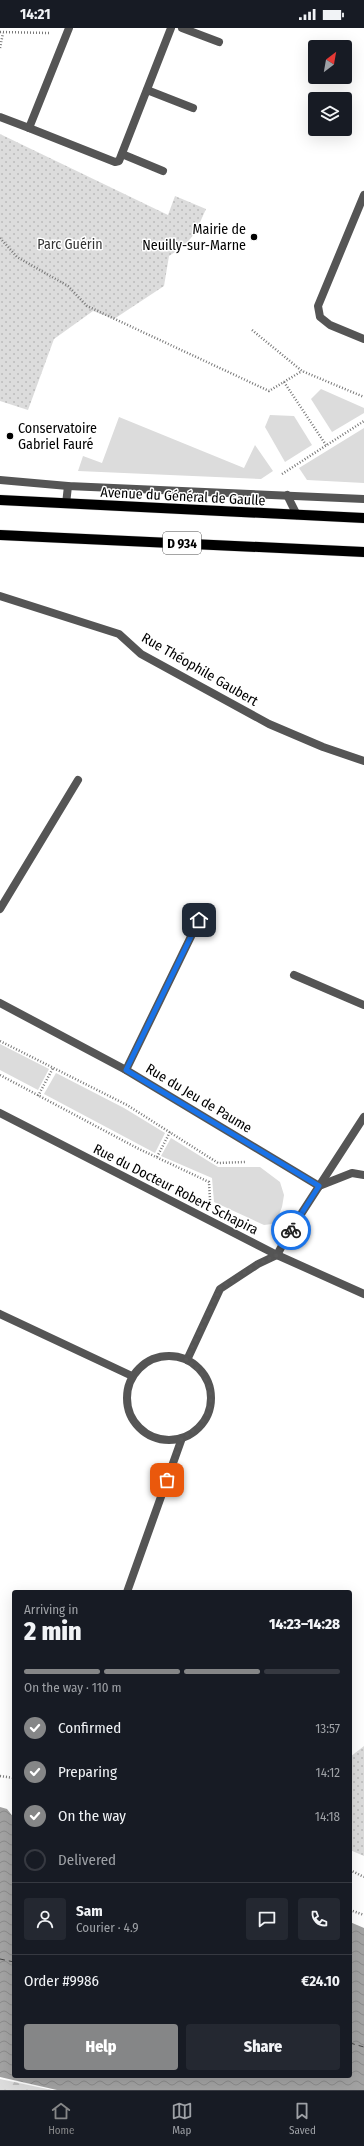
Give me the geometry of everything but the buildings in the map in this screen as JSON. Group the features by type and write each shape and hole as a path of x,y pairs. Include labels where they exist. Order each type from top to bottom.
{"main road":[{"name":"Avenue du Général de Gaulle","path":"0,500 364,518"},
{"name":"D 934","path":"0,535 364,552"}],"street":[{"path":"0,117 115,162 119,161 171,28"},
{"path":"182,28 219,42"},
{"path":"29,128 68,31"},
{"path":"147,90 193,108"},
{"path":"122,154 163,171"},
{"path":"364,195 318,306 320,317 330,325 364,339"},
{"path":"0,480 68,486 364,498"},
{"path":"66,504 68,486"},
{"path":"287,495 297,515"},
{"name":"Rue Théophile Gaubert","path":"0,596 119,634 141,654 269,724 323,747 364,761"},
{"path":"0,909 78,780"},
{"path":"126,1070 199,920"},
{"path":"294,975 364,1005"},
{"name":"Rue du Jeu de Paume","path":"0,1003 126,1070 319,1186"},
{"name":"Rue du Docteur Robert Schapira","path":"0,1113 277,1255 364,1294"},
{"path":"186,1360 220,1288 258,1264 277,1255 319,1186 364,1117"},
{"path":"319,1186 352,1173 364,1175"},
{"path":"0,1314 132,1376"},
{"path":"162,1356 175,1356 186,1360 198,1368 206,1379 211,1393 210,1408 204,1421 195,1431 182,1438 170,1440 157,1438 145,1433 136,1424 129,1413 126,1400 127,1388 132,1376 140,1366 150,1360 162,1356"},
{"path":"128,1590 182,1438"}],"path":[{"path":"0,48 1,32 68,31"},
{"path":"0,238 17,257 68,286 87,306 269,391 302,371"},
{"path":"252,330 302,371 364,397"},
{"path":"284,382 326,445"},
{"path":"282,474 364,420"},
{"path":"0,1041 127,1106 218,1163 237,1164 250,1161 265,1153"},
{"path":"38,1096 53,1068"},
{"path":"0,1075 157,1157 209,1182 212,1222"},
{"path":"157,1157 170,1132"},
{"path":"0,1776 12,1778"},
{"path":"352,1871 364,1877"},
{"path":"352,1911 364,1915"}],"green space":[{"name":"Parc Guérin","path":"0,134 168,215 175,196 206,209 192,237 183,246 169,256 164,286 114,319 93,311 54,339 28,410 0,401"},
{"path":"321,389 364,408 364,413 332,432 311,399"},
{"path":"270,415 294,416 312,445 285,462 265,427"},
{"path":"119,417 244,468 255,445 273,471 261,479 78,471 83,456 102,463"},
{"path":"364,428 364,483 307,480 299,468"},
{"path":"0,1044 49,1069 38,1090 0,1070"},
{"path":"56,1073 124,1108 165,1133 155,1153 44,1094"},
{"path":"171,1138 218,1167 260,1167 280,1182 284,1195 282,1207 278,1217 272,1224 264,1225 214,1202 212,1178 161,1156"},
{"path":"364,1746 364,1856 352,1851 352,1755"},
{"path":"0,2079 52,2090 0,2090"}],"water":[{"path":"0,1807 7,1809 12,1815 12,2078 352,2078 352,1923 364,1928 364,2090 57,2090 0,2077"}],"ferry route":[{"path":"0,1959 12,1962"},
{"path":"352,2044 364,2047"}],"way so far":[{"path":"167,1480 182,1438 195,1431 204,1421 210,1408 211,1393 206,1379 198,1368 186,1360 220,1288 258,1264 277,1255 291,1230"}],"place":[{"name":"Mairie de Neuilly-sur-Marne","path":"254,237"},
{"name":"Conservatoire Gabriel Fauré","path":"10,436"}],"route":[{"path":"199,920 126,1070 319,1186 291,1230"}]}
